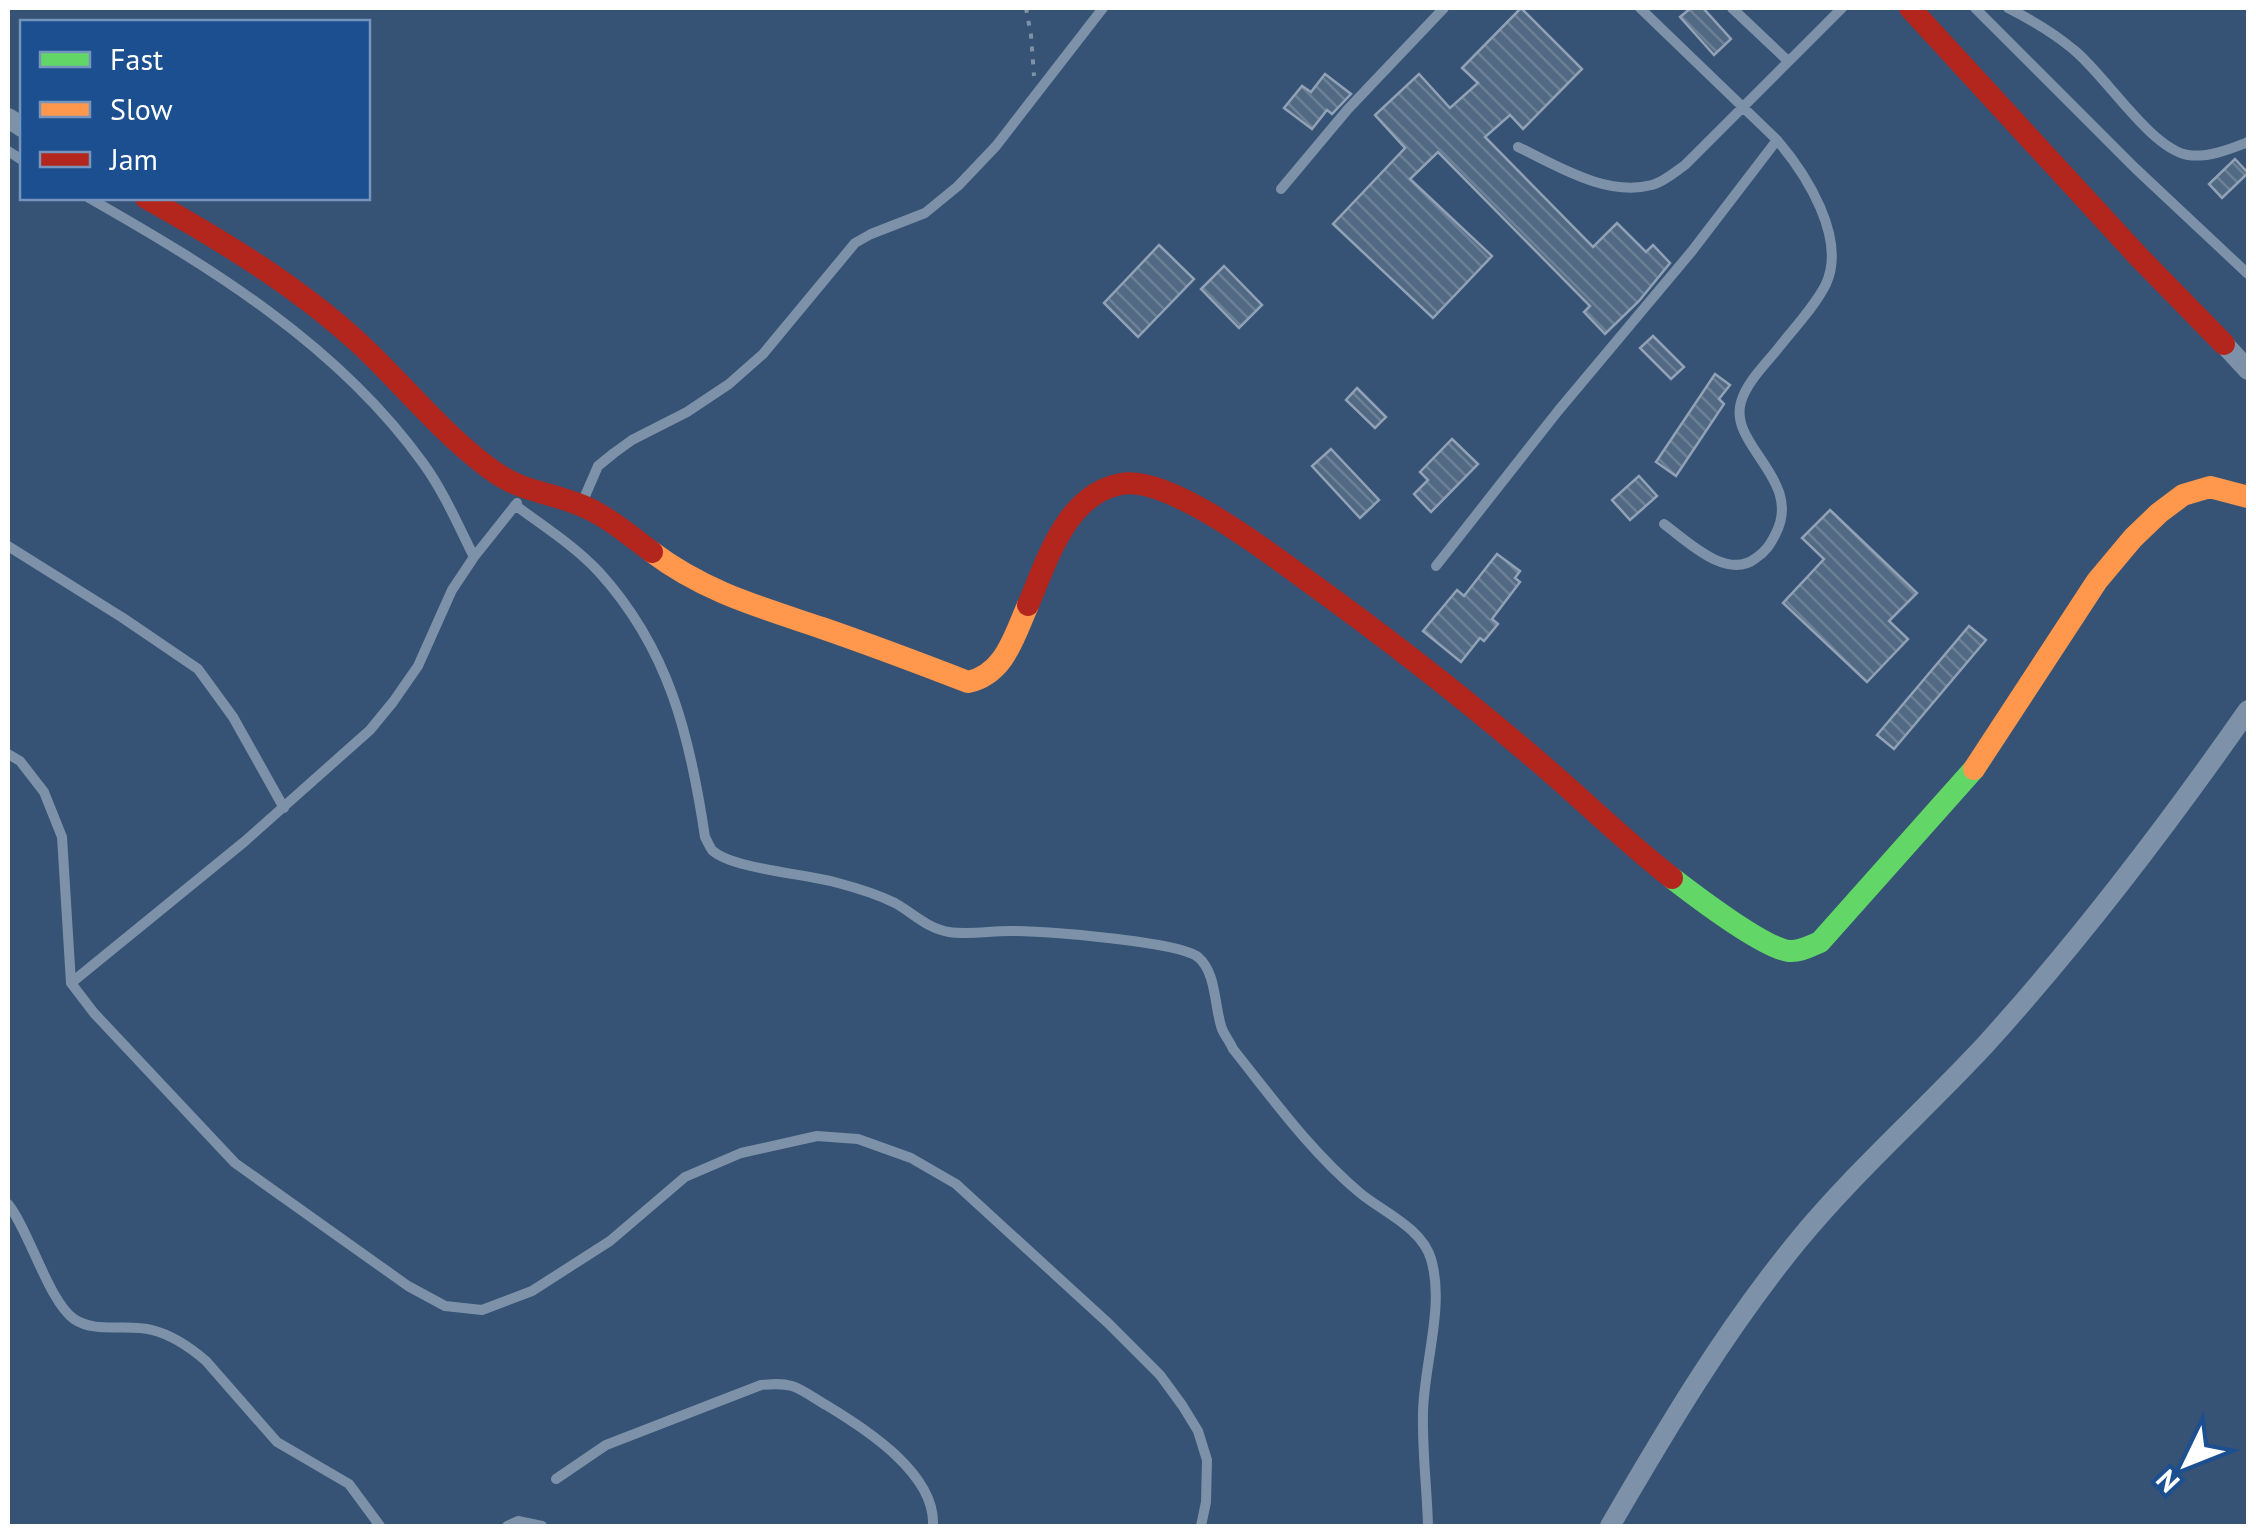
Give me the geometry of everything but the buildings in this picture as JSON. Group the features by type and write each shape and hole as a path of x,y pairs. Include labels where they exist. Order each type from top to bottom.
{"street":[{"path":"1910,8 2248,370"},
{"path":"149,200 268,270 315,304 521,498 553,495 581,505 699,583 968,682 978,681 998,666 1053,546 1075,512 1093,495 1122,484 1139,484 1175,496 1234,527 1409,654 1702,901 1786,951 1802,950 1820,942 1980,763 2064,629 2133,538 2183,495 2210,487 2248,497"},
{"path":"1610,1526 1676,1412 1750,1302 1798,1240 1850,1180 1977,1054 2052,968 2170,821 2248,710"}],"lane":[{"path":"581,505 598,466 632,440 687,412 729,384 764,354 855,243 925,213 958,186 1103,8"},
{"path":"1281,188 1371,84 1444,8"},
{"path":"1640,8 1794,160 1814,193 1828,230 1832,262 1826,284 1753,379 1740,404 1741,422 1748,438 1781,497 1781,524 1766,550 1750,564 1730,565 1709,557 1664,524"},
{"path":"1732,8 1788,62"},
{"path":"1518,147 1586,178 1625,189 1656,185 1685,165 1842,8"},
{"path":"1975,8 2248,274"},
{"path":"2008,8 2074,50 2168,148 2187,155 2208,154 2248,142"},
{"path":"1436,566 1558,411 1692,251 1776,140"},
{"path":"91,200 247,295 348,378 390,421 424,465 474,557"},
{"path":"71,983 284,808 370,730 418,666 452,590 521,498 598,571 656,653 686,736 704,837 712,850 750,865 872,893 948,932 1012,931 1138,942 1177,948 1195,954 1205,964 1223,1030 1233,1049 1327,1164 1420,1238 1431,1256 1436,1282 1423,1412 1428,1526"},
{"path":"8,546 198,669 233,717 284,808"},
{"path":"8,754 20,761 44,792 62,837 71,983 94,1013 235,1164 408,1286 445,1306 482,1310 532,1290 610,1241 685,1177 741,1152 816,1136 858,1139 911,1158 956,1184 1160,1375 1198,1431 1207,1460 1201,1526"},
{"path":"8,1204 59,1301 74,1319 86,1325 151,1329 194,1352 276,1442 350,1484 380,1526"},
{"path":"556,1479 606,1445 777,1383 794,1387 851,1420 904,1462 930,1499 933,1526"},
{"path":"506,1526 518,1521 542,1526"}],"path":[{"path":"1026,8 1035,96"}],"traffic: fast":[{"path":"1672,878 1763,941 1797,951 1820,942 1974,769"}],"traffic: slow":[{"path":"1974,769 2097,581 2133,538 2183,495 2210,487 2248,497"},
{"path":"652,552 692,578 734,597 968,682 981,678 1000,662 1028,605"}],"traffic: jam":[{"path":"1910,8 2224,344"},
{"path":"149,200 230,247 310,302 359,343 452,437 497,474 596,512 652,552"},
{"path":"1028,605 1061,532 1086,501 1121,484 1140,484 1163,491 1240,533 1392,644 1511,738 1672,878"}]}
